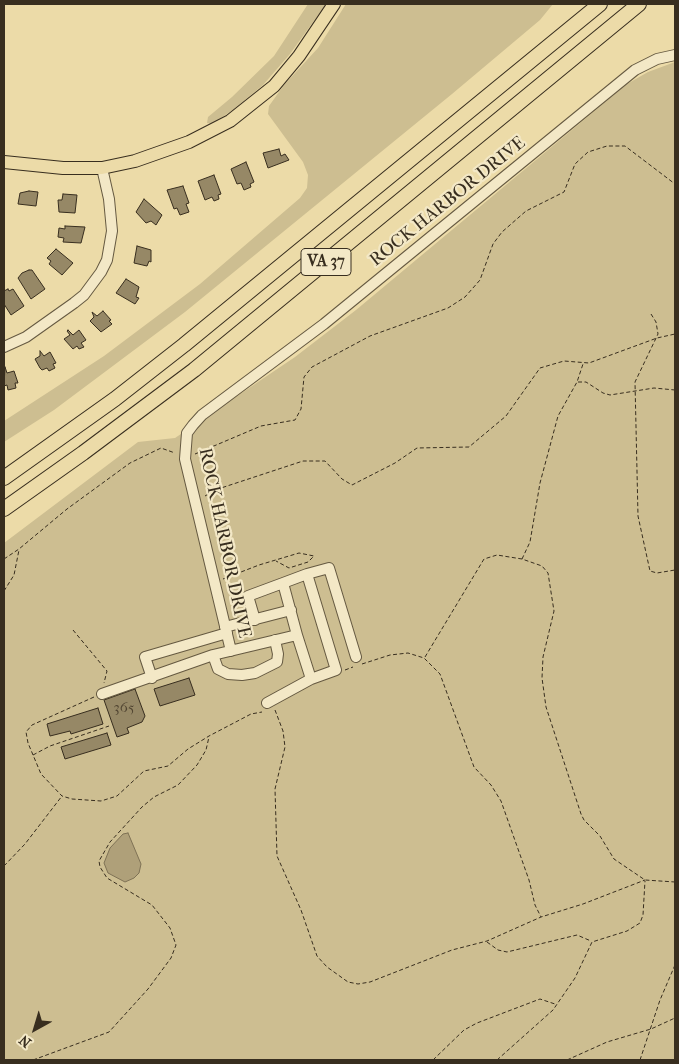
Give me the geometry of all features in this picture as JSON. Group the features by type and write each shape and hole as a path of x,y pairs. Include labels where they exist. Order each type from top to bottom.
{"highway":[{"name":"VA 37","path":"4,478 108,404 184,345 600,4"},
{"name":"VA 37","path":"4,508 91,447 194,370 639,4"}],"main road":[{"path":"4,162 63,168 102,168 166,151 190,142 230,121 263,95 284,75 334,4"}],"street":[{"name":"ROCK HARBOR DRIVE","path":"231,651 185,459 187,433 202,415 324,324 635,70 657,59 675,55"},
{"path":"4,347 26,338 74,303 84,295 101,272 107,260 112,231 109,198 102,168"},
{"path":"255,620 248,596 307,574 329,568 356,657"},
{"path":"268,707 311,679 336,670 307,574"},
{"path":"284,583 297,635 311,679"},
{"path":"152,678 145,657 255,620 291,610"},
{"path":"98,693 152,678 213,655 297,635"},
{"path":"213,655 218,670 228,674 242,675 255,673 265,670 277,662 278,654 275,640"}],"path":[{"path":"4,559 86,494 146,453 167,448 176,454 179,463 261,426 295,420 301,409 304,377 312,367 365,338 448,308 465,297 480,280 493,244 502,232 526,211 564,192 575,164 588,152 607,146 625,146 675,184"},
{"path":"651,314 658,328 657,338 638,374 634,392 638,516 650,571 675,570"},
{"path":"195,504 215,490 303,461 325,461 342,479 352,485 395,463 417,448 469,447 506,416 540,368 564,361 583,363 657,338 675,334"},
{"path":"522,559 530,542 540,483 558,416 577,382 583,363"},
{"path":"577,382 586,382 606,394 654,388 675,390"},
{"path":"4,592 14,575 19,549"},
{"path":"214,583 276,561 299,553 314,556 308,562 289,568 276,561"},
{"path":"424,658 484,559 497,555 522,559 542,566 548,572 554,611 544,657 542,678 546,707 584,820 600,836 610,856 644,880"},
{"path":"73,630 107,671 107,680 98,693 32,725 26,732 26,737 41,774 62,796 88,801 110,799 122,792 144,770 168,766 209,736 268,707 283,731 285,747 275,789 277,856 301,910 316,956 323,964 348,982 364,983 452,950 487,941 541,917 583,904 644,880 675,882"},
{"path":"342,671 399,653 424,658 435,668 444,680 474,767 491,785 501,801 529,880 535,905 541,917"},
{"path":"33,755 50,746 109,726"},
{"path":"33,1060 109,1032 148,989 171,958 176,945 170,928 152,905 107,878 100,867 99,861 110,842 142,807 154,797 178,785 190,772 203,756 209,736"},
{"path":"4,866 41,826 62,796"},
{"path":"487,941 498,950 507,952 578,935 592,942 627,931 640,923 643,915 644,880"},
{"path":"497,1060 556,1005 576,978 592,942"},
{"path":"640,1060 660,1000 675,965"},
{"path":"433,1060 464,1030 477,1023 540,999 556,1005"},
{"path":"567,1060 607,1042 651,1029 675,1018"}],"shaded area":[{"path":"308,4 326,4 290,54 263,85 212,124 207,123 208,117 232,97 274,56"},
{"path":"346,4 553,4 540,20 452,94 185,312 54,410 4,442 4,421 104,356 200,284 300,198 307,188 308,175 303,162 268,114 269,106 284,85 318,48"},
{"path":"675,62 675,1060 4,1060 4,543 138,442 175,438 295,357 356,310 627,84 648,72"},
{"path":"128,833 141,864 139,873 134,878 125,882 108,873 104,863 110,848 123,834"}],"building":[{"path":"279,149 281,156 285,154 289,160 268,168 263,153"},
{"path":"246,162 254,182 250,184 251,187 244,190 241,183 237,184 231,169"},
{"path":"214,175 221,194 218,195 219,199 214,201 212,197 205,200 198,181"},
{"path":"183,186 189,203 186,204 189,212 180,215 177,208 174,209 167,190"},
{"path":"38,192 36,206 18,204 20,193"},
{"path":"63,194 77,195 75,213 59,212 58,200 62,200"},
{"path":"144,199 162,215 156,225 151,221 146,223 136,212"},
{"path":"65,226 85,227 81,243 63,242 64,238 58,237 59,228 65,229"},
{"path":"137,246 151,250 151,262 149,261 147,266 134,263"},
{"path":"56,249 73,263 62,275 49,264 51,261 47,258"},
{"path":"32,270 45,289 31,299 18,278 22,273"},
{"path":"126,279 139,287 136,297 139,298 135,304 116,293"},
{"path":"8,289 9,291 13,289 24,306 11,315 4,304 4,291"},
{"path":"103,311 112,324 101,332 90,321 94,317 92,312 97,316"},
{"path":"68,330 73,335 79,330 86,340 81,343 84,347 79,349 77,346 73,349 64,339 70,335"},
{"path":"40,351 44,356 50,352 56,363 53,364 55,368 49,371 47,368 42,370 40,368 35,359 40,356"},
{"path":"5,367 7,373 14,371 18,383 15,383 16,388 8,390 7,385 4,386"},
{"path":"189,678 195,695 160,706 154,689"},
{"path":"135,689 145,716 142,722 127,728 129,733 117,737 104,700"},
{"path":"98,708 103,724 71,734 70,731 50,736 47,724"},
{"path":"107,733 111,745 65,759 61,747"}]}
